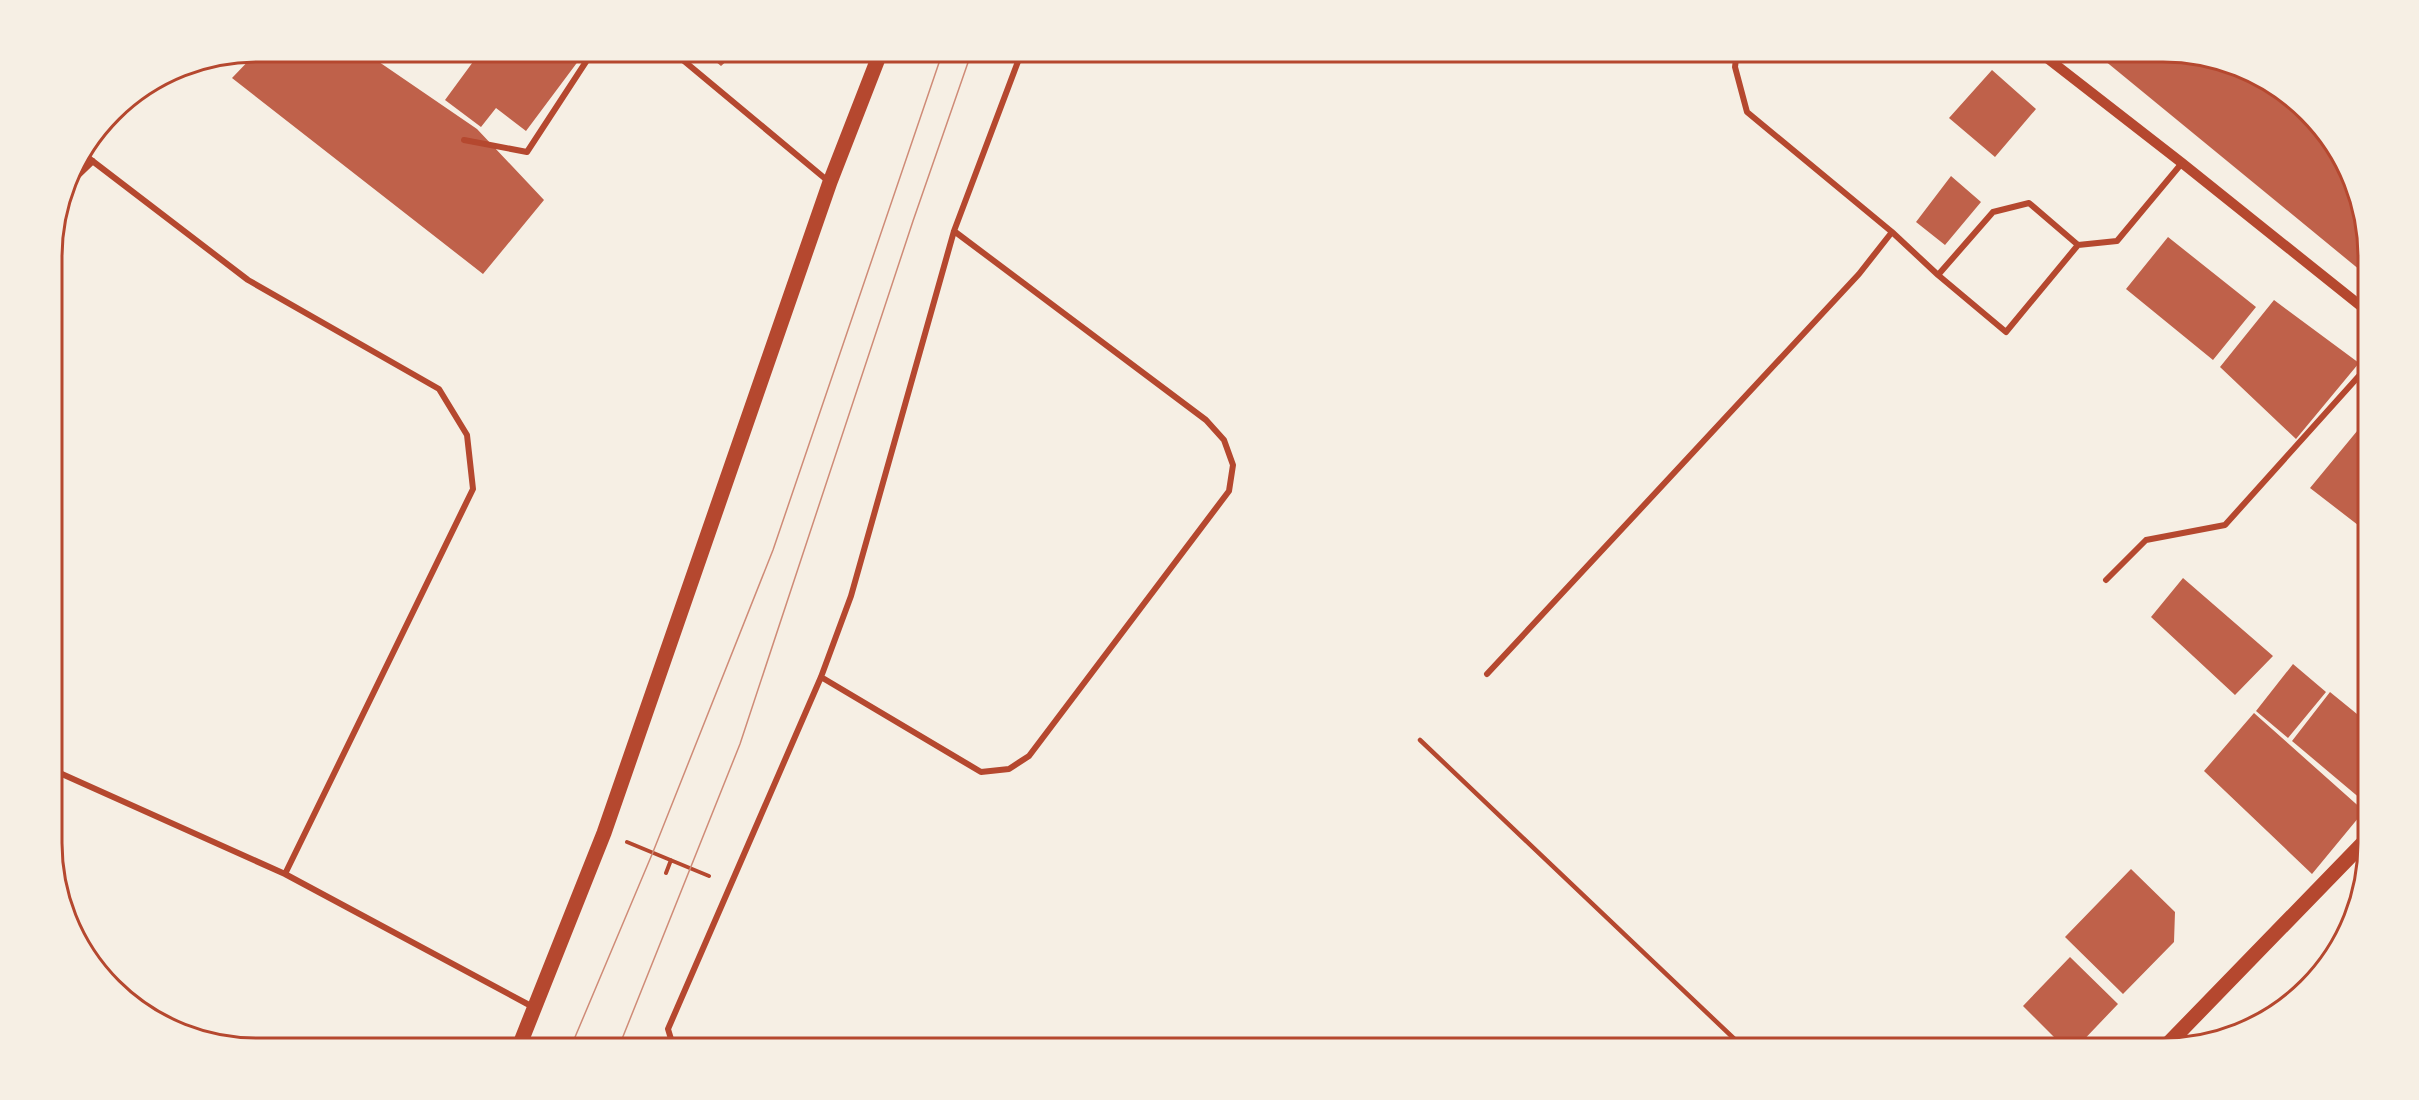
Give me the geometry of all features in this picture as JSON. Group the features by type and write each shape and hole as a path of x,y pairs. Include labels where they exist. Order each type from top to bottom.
{"main road":[{"path":"523,1038 604,833 830,182 877,62"},
{"path":"2174,1038 2358,849"}],"street":[{"path":"464,140 527,152 586,62"},
{"path":"685,62 830,182"},
{"path":"671,1038 668,1029 729,884 821,677 851,596 954,231 1018,62"},
{"path":"1736,62 1747,112 1892,232 1938,275 2006,332 2078,245 2117,241 2182,163"},
{"path":"2052,62 2358,304"},
{"path":"89,158 248,280 439,389 467,435 473,489 285,874"},
{"path":"80,173 93,161"},
{"path":"1938,275 1993,212 2029,203 2078,245"},
{"path":"821,677 981,772 1009,769 1029,756 1229,491 1233,465 1224,440 1206,420 954,231"},
{"path":"1487,674 1859,274 1892,232"},
{"path":"2106,580 2146,540 2225,525 2358,377"},
{"path":"62,774 285,874 536,1009"}],"lane":[{"path":"1420,740 1733,1038"}],"path":[{"path":"604,833 729,884"},
{"path":"666,873 671,860"}],"building":[{"path":"247,62 379,62 477,129 544,200 483,274 232,78"},
{"path":"473,62 578,62 526,131 496,108 481,127 445,100"},
{"path":"2106,62 2175,62 2200,65 2237,76 2281,102 2317,138 2343,182 2356,231 2358,268"},
{"path":"1992,70 2036,109 1995,157 1949,118"},
{"path":"1951,176 1981,202 1945,245 1916,222"},
{"path":"2168,237 2256,307 2213,360 2126,289"},
{"path":"2274,300 2358,362 2296,439 2220,367"},
{"path":"2358,430 2358,525 2310,488"},
{"path":"2183,578 2273,656 2235,695 2151,617"},
{"path":"2293,664 2326,692 2288,738 2256,711"},
{"path":"2330,692 2358,715 2358,797 2292,741"},
{"path":"2254,713 2358,806 2358,818 2312,874 2204,771"},
{"path":"2131,869 2175,912 2174,942 2123,994 2065,937"},
{"path":"2070,957 2118,1004 2086,1038 2055,1038 2023,1006"}],"tram line":[{"path":"575,1038 653,852 773,550 939,62"},
{"path":"622,1038 740,744 913,221 968,62"}]}
